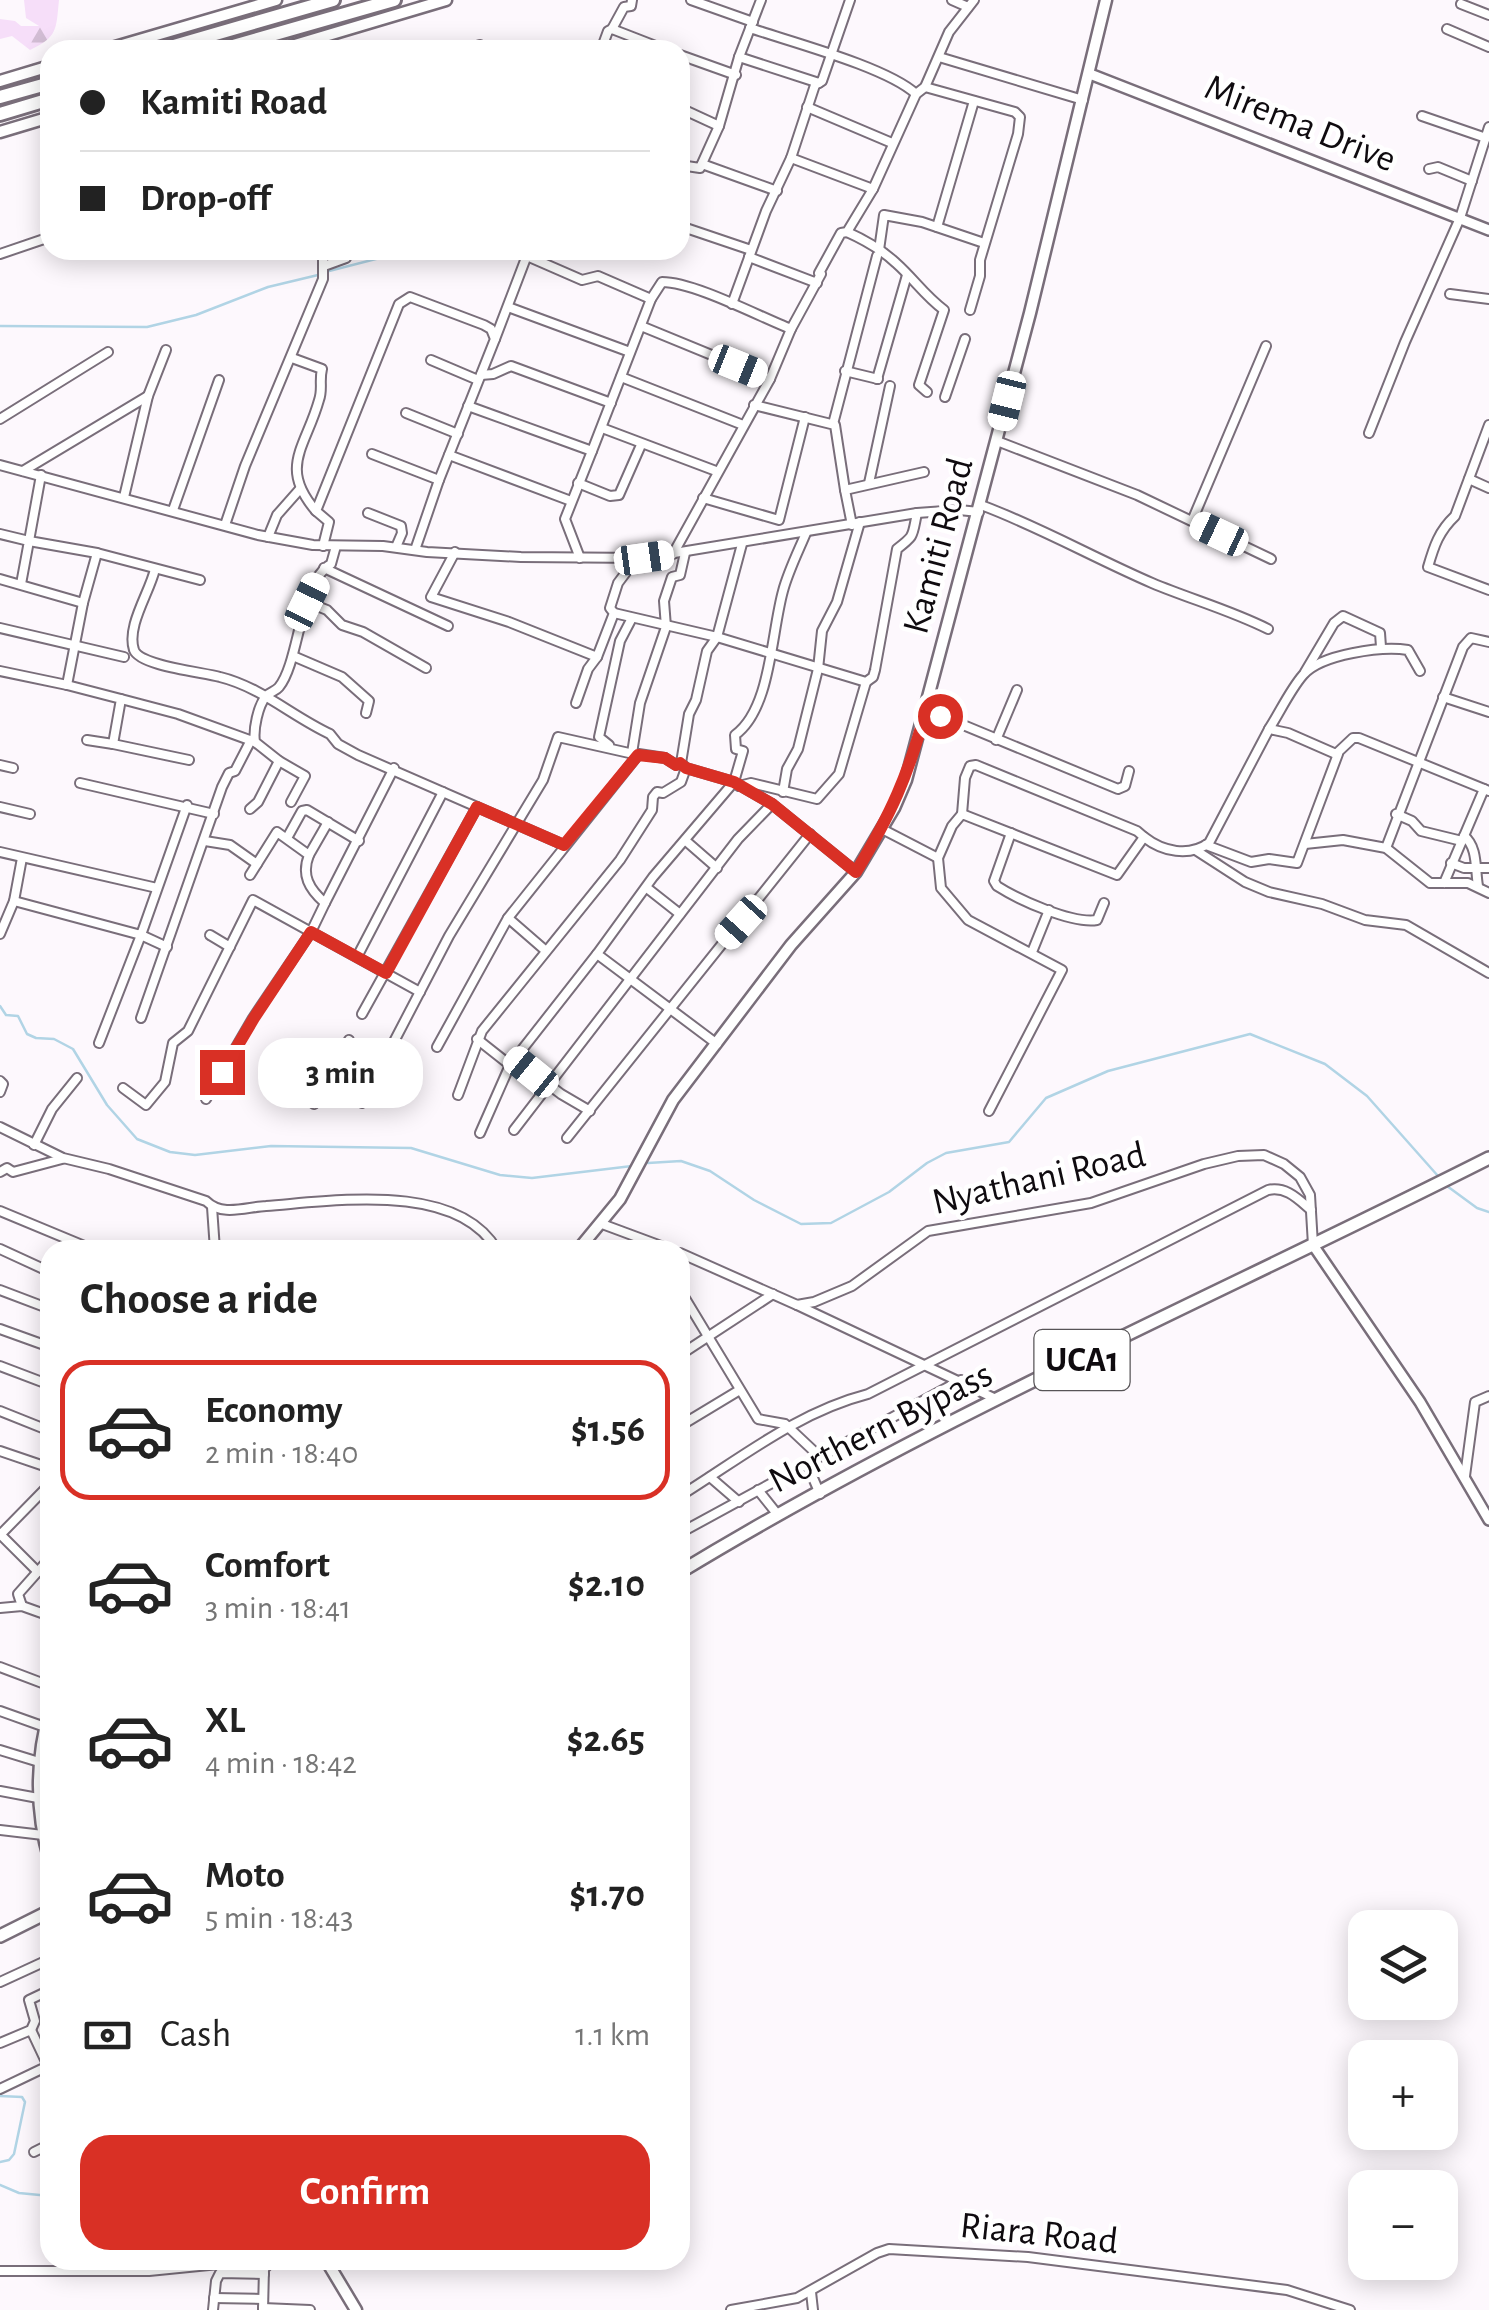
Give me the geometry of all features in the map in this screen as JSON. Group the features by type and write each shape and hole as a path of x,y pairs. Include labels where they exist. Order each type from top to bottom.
{"highway":[{"path":"195,40 333,0"},
{"path":"254,40 394,0"},
{"path":"0,98 40,86"},
{"path":"0,114 40,102"}],"main road":[{"path":"139,40 276,0"},
{"path":"312,40 446,0"},
{"name":"Kamiti Road","path":"587,1240 638,1169 673,1100 791,946 856,872 906,780 998,441 1106,0"},
{"path":"0,80 40,69"},
{"path":"0,132 40,120"},
{"name":"Northern Bypass","path":"690,1566 778,1515 998,1400 1489,1158"},
{"path":"40,1756 40,1813"},
{"path":"0,1936 40,1915"},
{"path":"332,2270 356,2310"}],"street":[{"path":"605,40 632,0"},
{"path":"691,0 907,86 916,94"},
{"path":"690,168 696,170 702,164 761,0"},
{"path":"732,304 766,210 792,158 815,85 819,84 831,56 850,0"},
{"path":"847,232 873,189 916,94 925,87 950,32 971,4 952,0"},
{"path":"1461,4 1489,15"},
{"path":"1447,29 1489,46"},
{"path":"612,30 639,40"},
{"path":"740,57 819,84"},
{"path":"939,57 1083,100"},
{"path":"690,59 736,75"},
{"name":"Mirema Drive","path":"1090,74 1489,230"},
{"path":"925,87 1018,113 1021,120 984,243 970,310"},
{"path":"937,227 974,102"},
{"path":"807,107 892,144"},
{"path":"690,113 718,126"},
{"path":"1422,116 1486,138"},
{"path":"1369,433 1404,342 1460,218 1489,127"},
{"path":"792,158 873,189"},
{"path":"702,164 777,191"},
{"path":"1429,169 1438,167 1472,181"},
{"path":"783,792 818,669 822,631 838,602 856,523 833,424 878,253 884,215 984,243"},
{"path":"690,230 817,283"},
{"path":"673,554 770,379 791,329 817,283 821,274 818,273 841,233 847,232 878,253 944,310 919,384 927,392"},
{"path":"0,254 40,240"},
{"path":"224,525 323,279 323,260"},
{"path":"324,266 340,260"},
{"path":"416,550 439,480 525,260"},
{"path":"542,260 582,280 598,276 651,300"},
{"path":"877,379 906,275"},
{"path":"580,558 566,526 571,501 658,284 665,281 791,329"},
{"path":"1450,294 1489,299"},
{"path":"316,511 402,300 414,298 484,326 491,329 495,338"},
{"path":"508,307 630,352"},
{"path":"641,326 770,379"},
{"path":"944,396 965,340"},
{"path":"1192,522 1266,346"},
{"path":"124,497 148,396 166,350"},
{"path":"0,419 108,352"},
{"path":"292,358 322,370 319,401 295,468 300,489 329,522 323,546"},
{"path":"431,360 480,377 510,366 611,403"},
{"path":"846,371 877,379 897,394"},
{"path":"621,376 743,425"},
{"path":"173,510 219,380"},
{"path":"869,483 890,386"},
{"path":"23,470 148,396"},
{"path":"468,406 592,451"},
{"path":"754,406 833,424"},
{"path":"406,413 458,434"},
{"path":"703,498 780,520 805,417"},
{"path":"1489,425 1455,516 1434,545 1428,567 1489,590"},
{"path":"602,428 716,471"},
{"path":"998,441 1137,495 1272,559"},
{"path":"578,483 610,496 619,495 641,445"},
{"path":"372,454 439,480"},
{"path":"449,455 571,501"},
{"path":"0,464 268,537 323,546 580,558 636,559 917,513 980,508 1152,583 1268,628"},
{"path":"846,490 924,472"},
{"path":"20,584 42,475"},
{"path":"1468,479 1489,488"},
{"path":"268,537 277,515 300,489"},
{"path":"368,513 400,526 402,534 396,547"},
{"path":"736,784 747,783 813,800 834,781 866,682 873,678 897,549 912,538 917,513"},
{"path":"480,1132 512,1062 647,888 736,784 743,751 736,749 735,736 751,724 782,592 806,533"},
{"path":"0,534 97,553 200,580"},
{"path":"458,1095 478,1039 628,848 652,810 657,792 663,793 681,782 688,714 696,700 707,650 716,637 742,544"},
{"path":"141,1018 229,773 235,772 253,741 266,696 279,688 293,656 292,647 307,602 336,546"},
{"path":"455,552 431,597 596,657"},
{"path":"66,685 97,553"},
{"path":"437,1047 508,918 635,754 640,703 666,627 664,601 672,576 680,575 684,553"},
{"path":"636,559 614,592 610,608 614,613 716,637 866,682"},
{"path":"155,568 135,626 132,648 139,658 163,667 176,666 234,680 330,734 343,747 564,845"},
{"path":"324,568 448,626"},
{"path":"0,579 83,603"},
{"path":"307,602 326,610 342,625 363,632 426,668"},
{"path":"576,703 614,613"},
{"path":"1197,851 1206,846 1334,623 1342,616 1380,633 1381,647"},
{"path":"632,618 620,640 599,737 635,754"},
{"path":"0,628 124,657"},
{"path":"1386,848 1466,642 1471,638 1489,642"},
{"path":"1305,672 1347,654 1381,647 1408,650 1420,672"},
{"path":"293,656 348,682 369,701 366,712"},
{"path":"0,671 178,714 253,741 304,776 291,802"},
{"path":"996,740 1017,690"},
{"path":"1442,698 1489,712"},
{"path":"112,744 121,699"},
{"path":"926,710 1118,788 1125,786 1129,772"},
{"path":"1270,729 1338,754"},
{"path":"362,1103 449,936 543,780 558,736 665,758 736,784 772,804 856,872"},
{"path":"1206,846 1252,862 1269,859 1293,864 1338,754 1353,738 1359,738 1486,790 1444,883"},
{"path":"87,740 189,760"},
{"path":"250,809 258,802 280,761"},
{"path":"0,765 13,768"},
{"path":"989,1111 1062,972 968,920 941,888 938,858 952,826 962,814 970,766 976,765 1137,831 1163,848 1197,851 1245,882 1270,892 1322,904 1364,920 1406,925 1489,973"},
{"path":"206,1100 311,932 394,768"},
{"path":"80,783 214,814"},
{"path":"357,957 443,792"},
{"path":"514,1130 738,839 772,804"},
{"path":"99,1043 186,806"},
{"path":"0,807 30,814"},
{"path":"362,1014 477,807"},
{"path":"287,838 302,810 359,841"},
{"path":"962,814 1117,875 1144,837"},
{"path":"1396,814 1412,821 1421,831 1470,841 1478,886"},
{"path":"325,903 306,881 309,855 328,822"},
{"path":"882,829 938,858"},
{"path":"250,875 277,832 309,855"},
{"path":"1011,833 994,881 1004,890 1049,910 1094,922 1104,903"},
{"path":"568,1138 810,834"},
{"path":"1304,844 1343,840 1386,848 1430,882 1468,883 1489,893"},
{"path":"206,841 230,844 257,864"},
{"path":"686,841 717,868"},
{"path":"0,852 157,888"},
{"path":"0,934 14,901 22,858"},
{"path":"1451,863 1489,868"},
{"path":"647,888 680,914"},
{"path":"123,1088 146,1106 162,1086 173,1043 188,1031 252,900 420,992"},
{"path":"14,901 141,935 167,948"},
{"path":"1032,952 1049,910"},
{"path":"508,918 546,952"},
{"path":"210,935 230,948"},
{"path":"597,954 718,1044"},
{"path":"478,1039 590,1111"},
{"path":"314,1104 349,1040"},
{"path":"34,1145 52,1108 76,1078"},
{"path":"0,1081 0,1092"},
{"path":"0,1126 64,1158 125,1174 206,1201 212,1207 242,1210 330,1201 430,1205 468,1220 491,1240"},
{"name":"Nyathani Road","path":"798,1305 852,1286 917,1237 941,1227 1090,1203 1222,1158 1264,1155 1293,1170"},
{"path":"2,1168 14,1172 64,1158"},
{"path":"1290,1192 1293,1170"},
{"path":"1293,1170 1307,1186 1313,1245 1420,1402 1486,1508 1489,1520"},
{"path":"690,1490 836,1402 868,1394 1268,1190 1290,1192 1311,1210"},
{"path":"212,1207 214,1240"},
{"path":"0,1211 70,1240"},
{"path":"602,1224 635,1240"},
{"path":"0,1249 40,1267"},
{"path":"690,1257 998,1400"},
{"path":"0,1290 40,1305"},
{"path":"690,1349 773,1294"},
{"path":"690,1308 758,1419 789,1427 819,1456"},
{"path":"0,1330 40,1344"},
{"path":"0,1366 40,1380"},
{"path":"690,1528 961,1380"},
{"path":"690,1420 738,1391"},
{"path":"1465,1476 1474,1402 1489,1396"},
{"path":"0,1411 40,1427"},
{"path":"0,1451 40,1465"},
{"path":"807,1464 820,1494"},
{"path":"710,1477 738,1502"},
{"path":"758,1490 778,1515"},
{"path":"38,1572 0,1534 40,1494"},
{"path":"22,1606 18,1594 40,1570"},
{"path":"0,1608 22,1606 40,1612"},
{"path":"0,1667 40,1682"},
{"path":"0,1711 40,1725"},
{"path":"0,1750 39,1762"},
{"path":"0,1790 38,1798"},
{"path":"0,1830 40,1835"},
{"path":"0,1982 40,1964"},
{"path":"0,2044 30,2030 35,2021 28,2001 40,1995"},
{"path":"30,2030 40,2050"},
{"path":"0,2088 40,2070"},
{"path":"34,2152 40,2149"},
{"name":"Riara Road","path":"731,2310 786,2302 884,2250 963,2251 1287,2290 1350,2310"},
{"path":"0,2271 159,2270"},
{"path":"263,2306 265,2270"},
{"path":"212,2310 220,2273 264,2274"},
{"path":"811,2292 813,2310"},
{"path":"214,2298 310,2310"}],"green space":[{"path":"24,0 59,0 54,31 47,40 40,40 40,44 30,50 12,36 0,39 0,19 21,26 39,26 26,18"}],"waterway":[{"path":"329,271 372,260"},
{"path":"0,326 147,327 196,315 268,287 318,275"},
{"path":"0,1006 6,1015 18,1016 27,1034 54,1039 73,1049 107,1105 137,1139 170,1152 195,1155 271,1146 411,1148 500,1175 532,1178 632,1166"},
{"path":"648,1163 681,1161 710,1171 801,1224 831,1223 889,1192 946,1153 1009,1142 1046,1098 1108,1071 1250,1034 1325,1064 1367,1096 1438,1176"},
{"path":"1447,1186 1489,1212"},
{"path":"0,2096 22,2097 25,2102 14,2154 0,2162"},
{"path":"0,2185 19,2193 40,2195"}],"route":[{"path":"222,1072 311,932 386,973 477,807 564,845 638,755 665,758 734,782 772,804 856,872 894,808 926,710 940,716"}]}
